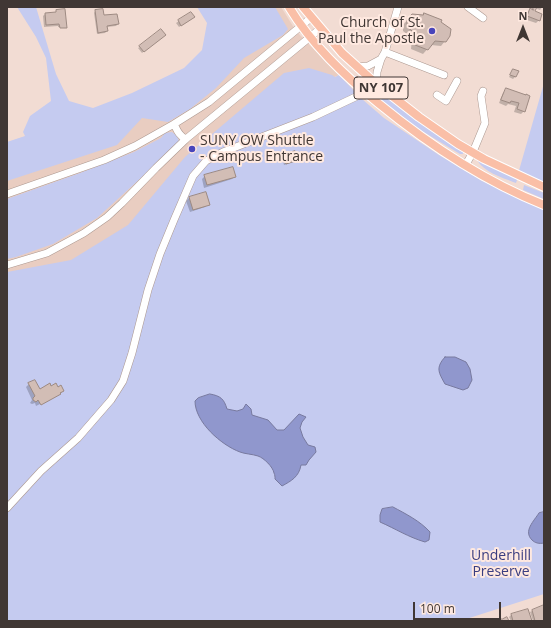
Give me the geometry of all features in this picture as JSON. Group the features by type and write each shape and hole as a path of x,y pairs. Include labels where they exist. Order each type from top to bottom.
{"main road":[{"name":"NY 107","path":"289,7 310,37 322,51 353,82 405,125 465,166 508,189 544,205"},
{"name":"NY 107","path":"304,7 342,53 376,84 419,117 472,152 544,188"}],"street":[{"path":"376,84 380,59 385,52 398,7"},
{"path":"468,7 483,18"},
{"path":"7,194 104,160 135,146 174,124 209,102 312,17"},
{"path":"7,265 47,253 84,233 107,217 186,139 321,28"},
{"path":"385,52 444,75"},
{"path":"357,67 368,66 380,59"},
{"path":"437,95 446,101 458,80"},
{"path":"465,166 485,123 481,96 483,91"},
{"path":"7,508 41,471 78,438 111,400 123,381 132,353 148,290 160,254 193,176 206,161 223,152 313,117 366,92"},
{"path":"174,124 178,132 186,139"}],"shaded area":[{"path":"200,7 281,7 296,31 339,75 296,94 160,227 7,302 7,146 198,80 209,20"},
{"path":"445,357 455,357 466,362 470,369 472,380 468,388 463,390 445,384 441,377 439,367"},
{"path":"210,394 222,398 227,409 237,411 243,409 246,404 251,409 252,415 268,420 277,430 284,430 299,414 306,417 300,428 308,445 315,447 316,452 306,465 301,465 294,478 282,486 275,479 275,474 272,468 263,459 258,456 242,453 233,449 217,438 204,425 196,409 195,401 198,398"},
{"path":"393,507 422,524 430,532 429,540 425,542 419,540 380,522 382,509"},
{"path":"544,512 544,543 537,543 530,537 529,530 539,513"}],"green space":[{"path":"17,7 36,7 56,74 69,101 93,108 132,93 184,68 202,50 207,23 197,7 275,7 288,29 283,35 244,58 216,88 190,109 168,122 142,118 117,145 7,181 7,142 25,136 23,132 30,116 51,101 46,58 36,37"},
{"name":"Underhill Preserve","path":"309,68 335,77 339,75 362,99 384,118 439,155 482,181 544,209 544,594 460,621 7,621 7,272 71,260 128,225 185,157 284,73"},
{"path":"355,76 463,151 463,154 460,154 402,119 373,95 354,77"},
{"path":"544,83 544,186 518,174"},
{"path":"172,132 177,136 179,141 176,146 97,218 53,244 7,259 7,199 134,152 161,138 165,133"},
{"path":"479,159 516,178 516,183 488,171 477,160"},
{"path":"524,185 544,193 544,199 523,190"}],"building":[{"path":"533,7 537,7 535,11 542,14 540,21 527,16 530,8 533,10"},
{"path":"65,9 67,28 60,28 59,24 46,25 45,13"},
{"path":"103,9 104,15 117,14 119,24 107,26 108,31 98,33 95,10"},
{"path":"191,12 195,17 181,26 178,20"},
{"name":"Church of St. Paul the Apostle","path":"424,13 442,20 441,22 451,29 450,36 446,42 435,41 428,50 415,45 416,34 407,27 407,20 412,14 423,15"},
{"path":"161,29 166,35 144,52 139,46"},
{"path":"513,69 519,71 516,77 510,75"},
{"path":"506,88 530,96 525,112 517,109 519,103 511,101 510,103 501,100"},
{"path":"295,151 298,160 286,164 283,155"},
{"path":"233,167 236,177 207,185 204,175"},
{"path":"206,192 210,205 193,210 189,197"},
{"path":"35,380 40,389 50,383 51,386 56,383 58,387 61,385 64,391 41,405 38,400 36,402 33,400 35,396 28,383"},
{"path":"544,605 544,621 535,621 532,610"},
{"path":"528,609 532,621 513,621 511,614"},
{"path":"507,617 509,621 498,621"}],"place":[{"name":"Church of St. Paul the Apostle","path":"432,31"},
{"name":"SUNY OW Shuttle - Campus Entrance","path":"192,149"}]}
